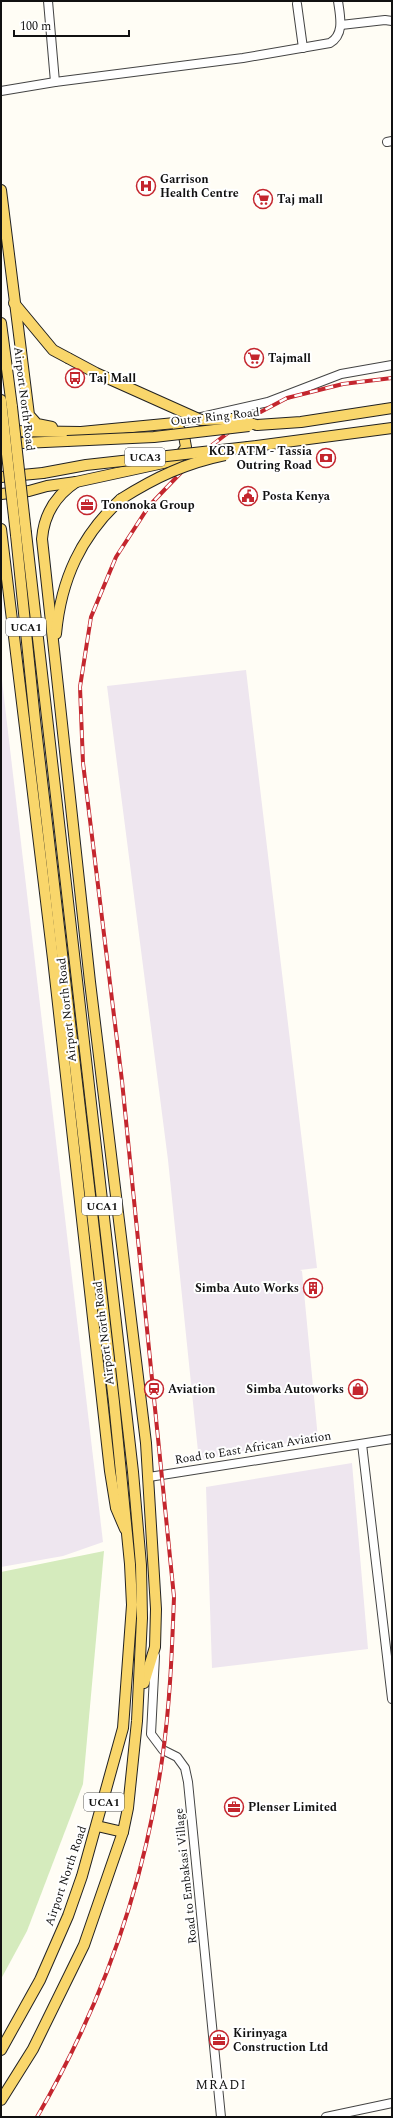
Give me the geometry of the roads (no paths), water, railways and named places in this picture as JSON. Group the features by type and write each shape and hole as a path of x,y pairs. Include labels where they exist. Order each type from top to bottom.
{"main road":[{"name":"Airport North Road","path":"1,190 29,415 38,424 81,432"},
{"path":"14,303 54,350 96,373 201,420 232,419 257,425"},
{"name":"Airport North Road","path":"1,323 12,407 46,717 133,1472 141,1565 141,1646 139,1696 134,1769 123,1832 84,1945 33,2049 1,2100"},
{"name":"Airport North Road","path":"1,400 35,720 114,1395 132,1605 126,1706 119,1748 68,1916 40,1980 1,2050"},
{"name":"Outer Ring Road","path":"1,444 154,437 257,425 301,422 392,408"},
{"path":"1,432 81,432 175,423 181,430 186,442 184,451 177,460 76,482 46,486 29,491 1,494"},
{"name":"UCA3","path":"1,477 43,473 86,465 248,447 392,428"},
{"path":"54,650 61,602 75,560 90,533 106,513 121,499 176,468 200,460 229,454 248,447"},
{"name":"Airport North Road","path":"76,482 55,502 47,515 43,529 44,564 90,982 116,1181 149,1477 156,1609 155,1648 139,1696"},
{"name":"Airport North Road","path":"1,529 53,959 113,1494 120,1523 127,1534"},
{"path":"65,873 76,911 90,982"},
{"path":"96,1826 123,1832"}],"street":[{"path":"48,1 55,82"},
{"path":"1,91 55,82 240,58 330,43 336,39 341,25 338,1"},
{"path":"298,4 303,48"},
{"path":"341,25 385,20 392,21"},
{"path":"175,423 268,402 341,374 392,365"},
{"name":"Road to East African Aviation","path":"149,1477 392,1438"},
{"path":"362,1444 392,1699"},
{"name":"Road to Embakasi Village","path":"155,1648 151,1734 163,1750 177,1757 185,1768 188,1782 221,2117"},
{"path":"326,2117 392,2103"}],"railway":[{"path":"37,2117 81,2033 100,1989 117,1944 144,1853 154,1807 165,1740 174,1597 122,1081 83,763 80,687 91,617 116,557 149,506 194,459 242,422 287,398 343,384 392,378"}],"place":[{"name":"Garrison Health Centre","path":"146,186"},
{"name":"Taj mall","path":"263,199"},
{"name":"Tajmall","path":"254,358"},
{"name":"Taj Mall","path":"75,378"},
{"name":"KCB ATM - Tassia Outring Road","path":"326,458"},
{"name":"Posta Kenya","path":"248,496"},
{"name":"Tononoka Group","path":"87,505"},
{"name":"Simba Auto Works","path":"313,1288"},
{"name":"Aviation","path":"154,1389"},
{"name":"Simba Autoworks","path":"358,1389"},
{"name":"Plenser Limited","path":"234,1807"},
{"name":"Kirinyaga Construction Ltd","path":"219,2040"}],"district":[{"name":"MRADI","path":"221,2085"}]}
